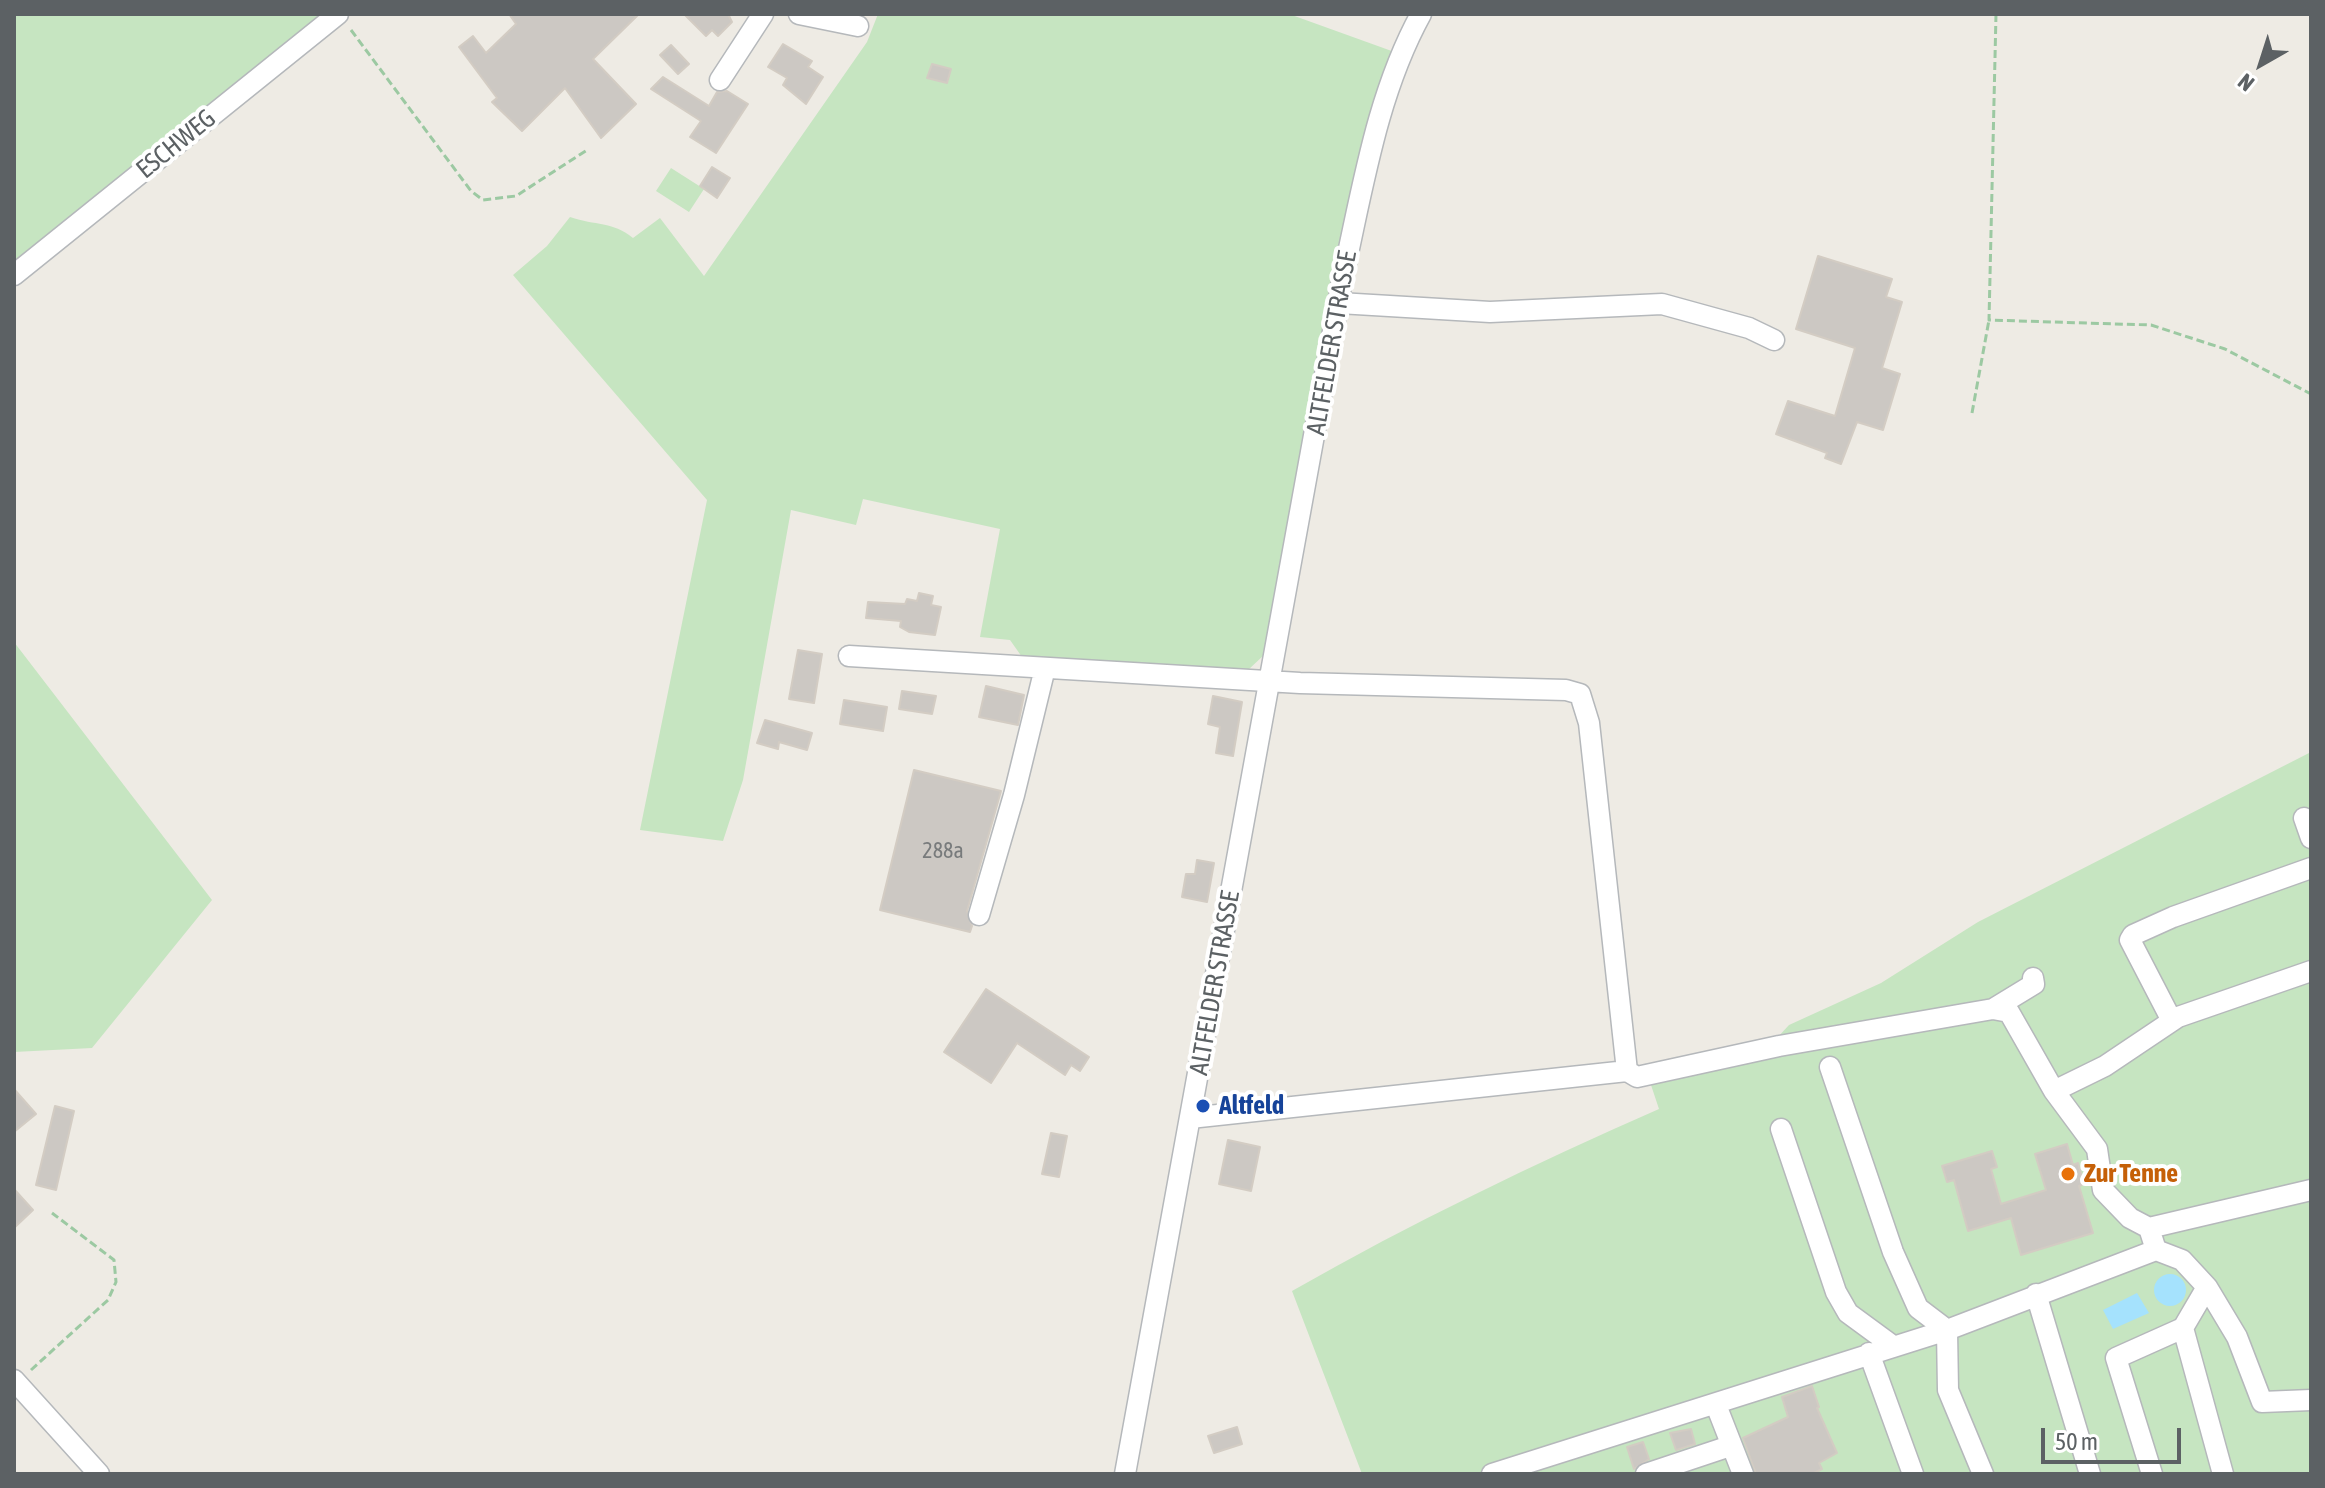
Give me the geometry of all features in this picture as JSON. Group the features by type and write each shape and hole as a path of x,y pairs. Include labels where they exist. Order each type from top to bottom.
{"street":[{"path":"720,80 763,14"},
{"path":"799,14 858,26"},
{"name":"ALTFELDER STRASSE","path":"1125,1474 1339,303 1380,117 1400,54 1421,14"},
{"name":"ESCHWEG","path":"14,275 343,20"},
{"path":"1339,303 1490,312 1662,304 1749,328 1774,340"},
{"path":"849,656 1271,680 1566,690 1580,694 1589,723 1627,1071"},
{"path":"979,915 1014,795 1045,668"},
{"path":"2304,818 2311,838"},
{"path":"2172,1021 2130,940 2133,935 2173,917 2311,868"},
{"path":"2054,1091 2105,1066 2172,1021 2311,971"},
{"path":"1993,1009 2034,984 2033,978"},
{"path":"1190,1118 1627,1071 1637,1077 1779,1046 1993,1009 2009,1012 2054,1091 2097,1149 2103,1190 2130,1218 2149,1228 2311,1190"},
{"path":"1830,1067 1893,1252 1918,1308 1947,1330"},
{"path":"1781,1129 1836,1292 1848,1313 1893,1346"},
{"path":"2149,1228 2156,1250"},
{"path":"1492,1474 1947,1330 2156,1250 2182,1260 2207,1287 2237,1337 2262,1402 2311,1400"},
{"path":"2152,1474 2116,1358 2183,1328 2207,1287"},
{"path":"2036,1294 2090,1474"},
{"path":"2183,1328 2223,1474"},
{"path":"1947,1330 1948,1390 1983,1474"},
{"path":"1869,1353 1913,1474"},
{"path":"15,1382 99,1474"},
{"path":"1716,1405 1743,1474"},
{"path":"1646,1474 1730,1446"}],"path":[{"path":"1972,413 1989,320 1996,14"},
{"path":"343,20 471,191 483,200 516,196 587,150"},
{"path":"1989,320 2151,325 2225,349 2311,394"},
{"path":"15,1382 108,1300 116,1282 114,1260 52,1213"}],"green space":[{"path":"14,14 321,14 14,261"},
{"path":"878,14 1289,14 1400,54 1339,303 1264,655 1248,670 1022,657 1010,640 980,637 1000,529 863,499 856,525 791,510 743,780 723,841 640,830 707,500 513,275 547,246 570,217 611,226 633,238 660,218 704,276 867,42"},
{"path":"671,168 704,189 689,212 656,191"},
{"path":"14,642 212,900 92,1048 14,1052"},
{"path":"2311,752 2311,1474 1362,1474 1292,1291 1473,1195 1659,1109 1650,1082 1776,1039 1789,1025 1881,983 1978,922"}],"water":[{"path":"2170,1274 2182,1278 2186,1290 2182,1302 2170,1306 2158,1302 2154,1290 2158,1278"},
{"path":"2137,1293 2149,1313 2113,1329 2103,1310"}],"building":[{"path":"509,14 639,14 593,59 636,104 601,138 565,88 522,131 492,102 497,98 459,47 473,36 486,53 516,24"},
{"path":"684,14 728,14 732,22 718,36 712,30 706,36"},
{"path":"783,44 812,61 808,67 823,77 806,104 783,85 787,78 768,67"},
{"path":"671,45 689,64 678,74 660,55"},
{"path":"932,64 951,69 947,83 927,78"},
{"path":"663,77 709,106 717,92 727,91 748,104 716,153 690,137 701,121 651,89"},
{"path":"712,167 730,178 717,198 700,186"},
{"path":"1818,256 1892,279 1886,297 1902,302 1882,368 1900,374 1883,430 1857,422 1841,464 1825,458 1827,453 1776,434 1788,401 1835,416 1855,348 1796,329"},
{"path":"919,593 933,596 931,605 941,607 935,635 909,632 900,627 901,621 866,618 868,602 905,604 907,599 917,601"},
{"path":"798,650 822,654 814,703 789,699"},
{"path":"986,686 1024,695 1018,725 979,717"},
{"path":"902,691 936,696 932,714 899,709"},
{"path":"1213,696 1242,702 1233,756 1216,753 1220,727 1208,724"},
{"path":"844,700 887,707 883,731 840,724"},
{"path":"765,720 812,733 807,750 779,742 778,749 757,743"},
{"path":"914,770 1001,791 967,911 972,926 970,932 880,910"},
{"path":"1197,860 1214,863 1207,902 1182,897 1186,874 1195,874"},
{"path":"986,989 1089,1057 1080,1071 1071,1065 1065,1075 1017,1043 991,1083 944,1052"},
{"path":"14,1089 36,1114 14,1132"},
{"path":"55,1106 74,1111 56,1190 36,1185"},
{"path":"1051,1133 1067,1136 1059,1177 1042,1174"},
{"path":"1228,1140 1260,1147 1251,1191 1219,1184"},
{"path":"2067,1144 2073,1165 2078,1163 2084,1184 2079,1186 2093,1233 2021,1255 2011,1218 1968,1231 1954,1180 1947,1182 1942,1166 1992,1151 1997,1167 1991,1169 2001,1204 2046,1190 2035,1154"},
{"path":"14,1189 33,1210 14,1228"},
{"path":"1812,1386 1817,1408 1837,1453 1819,1463 1822,1469 1812,1474 1756,1474 1743,1438 1788,1417 1782,1397"},
{"path":"1237,1427 1242,1444 1214,1453 1208,1436"},
{"path":"1691,1429 1695,1444 1676,1450 1670,1433"},
{"path":"1643,1442 1649,1459 1634,1469 1627,1447"}],"place":[{"name":"Altfeld","path":"1203,1106"},
{"name":"Zur Tenne","path":"2068,1174"}]}
